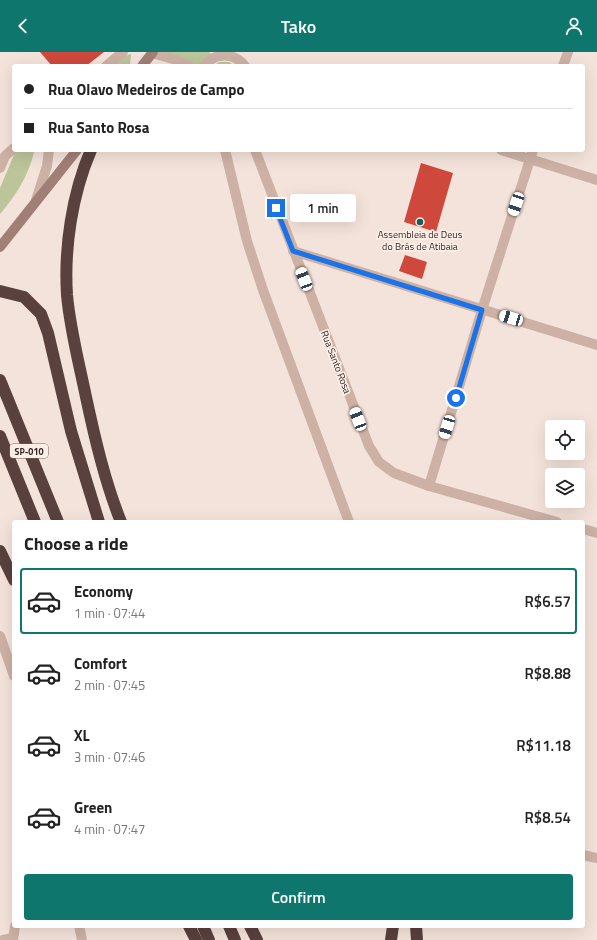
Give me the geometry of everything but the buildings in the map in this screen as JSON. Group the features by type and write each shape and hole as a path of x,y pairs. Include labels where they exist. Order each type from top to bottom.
{"highway":[{"path":"90,152 85,164 74,206 67,254 67,296 73,337 94,433 121,520"},
{"path":"0,291 24,297 41,314 48,333 70,431 98,520"},
{"name":"SP-010","path":"0,380 57,520"},
{"name":"SP-010","path":"0,436 34,520"},
{"path":"0,551 12,576"},
{"path":"190,928 196,940"},
{"path":"204,928 209,940"},
{"path":"230,928 235,940"},
{"path":"251,928 257,940"},
{"path":"390,940 393,928"},
{"path":"416,928 417,940"}],"main road":[{"path":"143,64 151,52"},
{"path":"0,247 75,152"}],"street":[{"path":"108,64 122,52"},
{"path":"151,52 180,61 185,64"},
{"path":"564,64 568,52"},
{"path":"206,64 220,53 231,55 242,62"},
{"path":"0,168 5,156 12,150"},
{"path":"36,200 47,166 49,152"},
{"path":"225,152 247,241 258,276 348,520"},
{"name":"Rua Santo Rosa","path":"255,152 368,446 379,462 394,473 429,486 550,520"},
{"path":"513,152 532,155 597,180"},
{"path":"429,486 482,310 532,155"},
{"path":"293,251 597,345"},
{"path":"585,531 597,534"},
{"path":"0,636 12,670"},
{"path":"585,855 597,858"},
{"path":"10,939 14,928"},
{"path":"79,928 82,940"}],"green space":[{"path":"165,52 209,52 213,56 204,64 191,64"},
{"path":"131,54 130,64 115,64 121,57"},
{"path":"220,62 229,62 232,64 216,64"},
{"path":"15,152 34,152 25,178 0,214 0,188"}],"place":[{"name":"Assembleia de Deus do Brás de Atibaia","path":"420,222"}],"route":[{"path":"276,208 293,251 482,310 456,398"}]}
